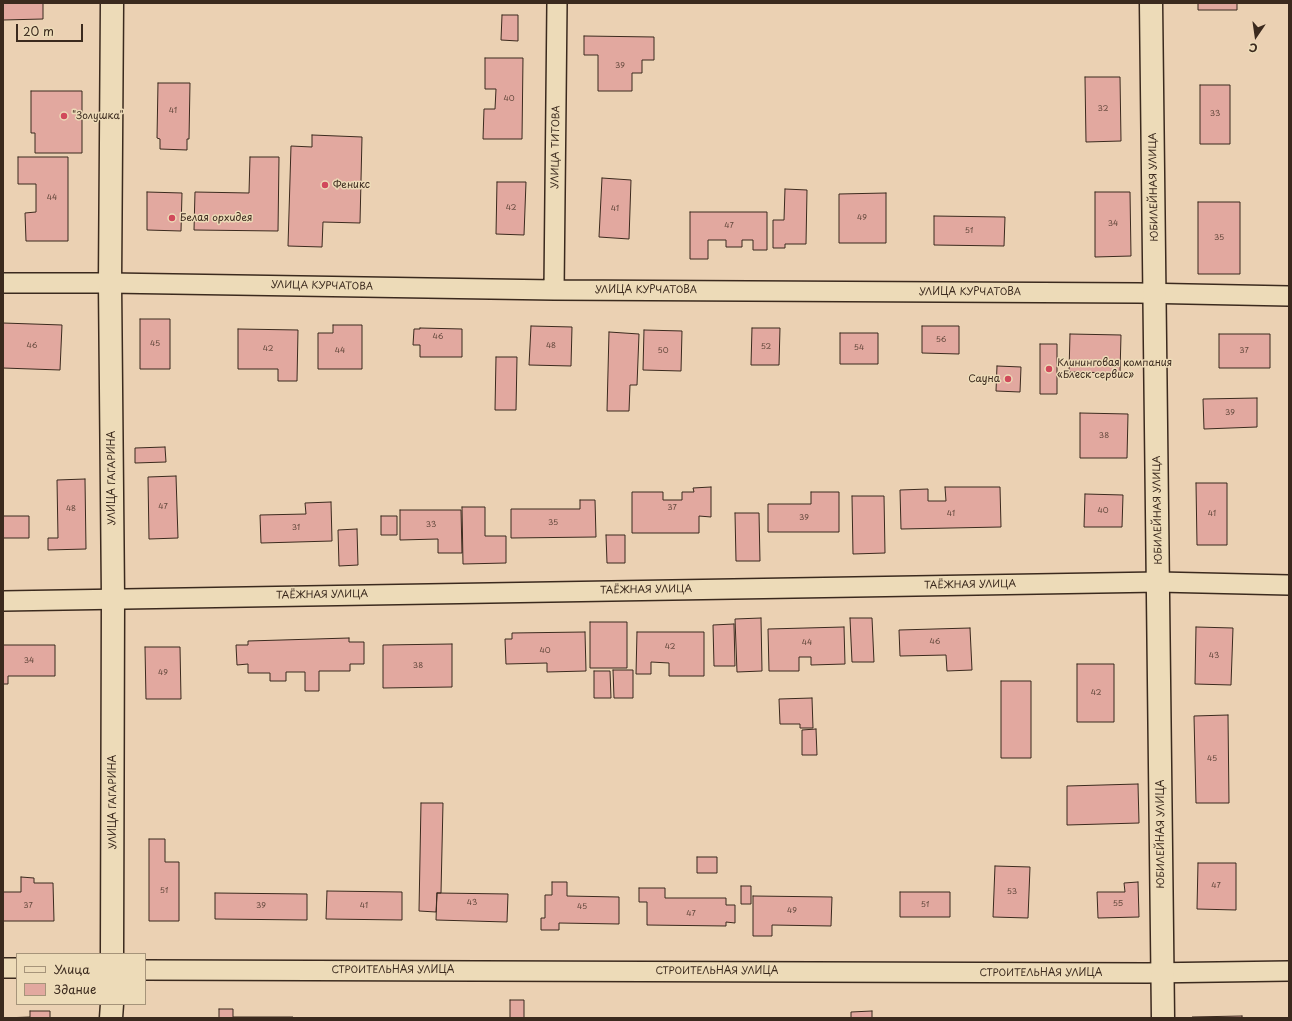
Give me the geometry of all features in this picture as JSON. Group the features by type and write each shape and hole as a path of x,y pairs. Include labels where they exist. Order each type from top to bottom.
{"street":[{"name":"УЛИЦА ГАГАРИНА","path":"112,3 110,283 113,598 112,953"},
{"name":"УЛИЦА ТИТОВА","path":"554,290 557,3"},
{"name":"ЮБИЛЕЙНАЯ УЛИЦА","path":"1151,3 1156,293 1163,1018"},
{"name":"УЛИЦА КУРЧАТОВА","path":"3,283 110,283 554,290 1156,293 1289,296"},
{"name":"ТАЁЖНАЯ УЛИЦА","path":"3,601 1159,582 1289,586"},
{"path":"3,968 16,968"},
{"name":"СТРОИТЕЛЬНАЯ УЛИЦА","path":"146,970 1162,973 1289,971"},
{"path":"111,1018 112,1005"}],"building":[{"path":"3,3 43,3 43,19 3,20"},
{"path":"1198,3 1237,3 1237,10 1198,10"},
{"path":"502,15 518,15 518,41 501,40"},
{"path":"584,36 654,37 654,60 642,60 642,73 632,73 632,91 598,91 598,55 584,55"},
{"path":"485,58 523,58 522,139 483,139 484,109 495,109 496,89 485,89"},
{"path":"1085,77 1120,77 1121,141 1086,142"},
{"path":"158,83 190,83 189,139 187,139 187,150 160,149 160,139 157,138"},
{"path":"1200,85 1230,85 1230,144 1200,144"},
{"path":"31,91 82,91 82,153 35,153 35,133 31,133"},
{"name":"Феникс","path":"312,135 362,137 360,223 323,222 322,247 288,246 291,146 312,147"},
{"path":"18,157 68,157 68,241 26,241 25,213 36,212 36,184 18,184"},
{"path":"250,157 279,157 278,231 194,230 195,192 249,193"},
{"path":"602,178 631,180 629,239 599,237"},
{"path":"497,182 526,182 524,235 496,234"},
{"path":"785,189 807,190 806,244 785,244 785,248 773,248 773,220 784,220"},
{"path":"147,192 182,193 181,231 147,230"},
{"path":"1095,192 1130,192 1131,256 1095,257"},
{"path":"886,193 886,243 839,243 839,194"},
{"path":"1198,202 1240,202 1240,274 1198,274"},
{"path":"690,212 767,212 767,250 753,250 753,240 742,240 742,247 726,247 726,240 708,240 708,259 690,259"},
{"path":"934,216 1005,217 1004,246 934,245"},
{"path":"140,319 170,319 170,369 140,369"},
{"path":"3,323 62,325 60,370 3,368"},
{"path":"333,325 362,325 362,369 318,369 318,333 333,333"},
{"path":"531,326 572,327 571,366 529,365"},
{"path":"922,326 959,326 959,354 922,353"},
{"path":"752,328 780,328 779,365 751,365"},
{"path":"238,329 298,330 297,381 278,381 278,369 238,369"},
{"path":"414,329 462,329 462,357 420,357 420,345 413,345"},
{"path":"644,330 682,331 681,371 643,370"},
{"path":"609,332 639,334 637,385 630,385 629,411 607,411"},
{"path":"840,333 878,333 878,364 840,364"},
{"path":"1070,334 1121,335 1120,373 1069,372"},
{"path":"1219,334 1270,334 1270,368 1219,368"},
{"name":"Клининговая компания «Блеск сервис»","path":"1040,344 1057,344 1057,394 1040,394"},
{"path":"496,357 517,357 516,410 495,410"},
{"name":"Сауна","path":"997,366 1021,367 1020,392 996,391"},
{"path":"1257,398 1257,427 1204,429 1203,399"},
{"path":"1080,413 1128,414 1127,458 1080,458"},
{"path":"165,447 166,462 135,463 135,448"},
{"path":"176,476 178,538 149,539 148,477"},
{"path":"85,479 86,549 48,550 48,538 58,538 57,480"},
{"path":"1196,483 1227,483 1227,545 1197,545"},
{"path":"711,487 711,517 699,516 699,533 632,533 632,492 663,492 663,500 682,500 682,492 694,492 693,488"},
{"path":"945,487 1000,487 1001,527 901,529 900,490 928,489 928,501 946,501"},
{"path":"811,492 839,492 839,532 768,532 768,504 811,504"},
{"path":"1085,494 1123,495 1122,527 1084,527"},
{"path":"852,496 884,496 885,553 853,554"},
{"path":"580,500 595,500 596,537 511,538 511,509 580,509"},
{"path":"331,502 332,541 261,543 260,515 306,514 305,503"},
{"path":"462,507 485,507 485,536 506,536 506,563 463,564"},
{"path":"400,510 461,510 462,553 438,553 438,539 400,540"},
{"path":"735,513 759,513 760,561 736,561"},
{"path":"3,516 29,516 29,538 3,538"},
{"path":"381,516 397,516 397,535 381,535"},
{"path":"357,529 358,565 339,566 338,530"},
{"path":"606,535 625,535 625,563 607,563"},
{"path":"761,618 762,671 737,672 735,619"},
{"path":"850,618 872,618 874,662 852,662"},
{"path":"590,622 627,622 627,668 590,668"},
{"path":"734,624 735,666 714,666 713,625"},
{"path":"844,627 845,664 811,665 811,657 799,657 799,671 769,671 768,629"},
{"path":"1196,627 1233,628 1231,685 1195,684"},
{"path":"970,628 972,670 947,671 946,655 900,656 899,630"},
{"path":"585,632 586,671 547,672 547,663 506,664 505,639 512,639 512,633"},
{"path":"637,632 704,632 704,676 669,676 669,663 651,662 651,674 636,674"},
{"path":"349,638 349,642 364,642 364,664 350,664 350,671 319,671 319,691 305,691 305,672 286,672 286,681 270,681 270,673 248,673 248,664 237,665 236,645 248,645 248,641"},
{"path":"452,644 452,687 383,688 383,645"},
{"path":"3,645 55,645 55,676 8,676 8,684 3,684"},
{"path":"145,647 180,647 181,699 146,699"},
{"path":"1077,664 1114,664 1114,722 1077,722"},
{"path":"613,670 633,670 633,698 614,698"},
{"path":"594,671 610,671 611,698 594,698"},
{"path":"1001,681 1031,681 1031,758 1001,758"},
{"path":"812,698 813,728 800,728 800,724 780,724 779,699"},
{"path":"1228,715 1229,803 1196,803 1194,716"},
{"path":"816,729 817,755 802,755 802,730"},
{"path":"1138,784 1139,823 1067,825 1067,786"},
{"path":"421,803 443,803 441,893 437,893 436,912 419,911"},
{"path":"149,839 165,839 165,862 179,862 179,921 149,921"},
{"path":"697,857 717,857 717,873 697,873"},
{"path":"1198,863 1236,863 1236,910 1197,909"},
{"path":"995,866 1030,867 1028,918 993,917"},
{"path":"21,877 34,878 34,883 53,883 54,921 3,921 3,892 21,892"},
{"path":"552,882 567,882 567,896 619,897 619,924 559,923 559,930 541,930 541,918 545,918 545,895 552,895"},
{"path":"1138,882 1139,917 1098,918 1097,892 1125,892 1124,883"},
{"path":"741,886 751,886 751,904 741,904"},
{"path":"639,888 665,888 665,898 726,898 726,905 735,905 735,923 726,922 726,926 647,925 647,902 639,902"},
{"path":"327,891 402,892 402,920 326,919"},
{"path":"900,892 950,892 950,917 900,917"},
{"path":"215,893 307,894 307,920 215,919"},
{"path":"437,893 508,894 507,922 436,920"},
{"path":"753,896 832,897 831,926 772,925 772,936 753,936"},
{"path":"510,1000 524,1000 524,1018 510,1018"},
{"path":"219,1009 233,1009 233,1017 293,1018 219,1018"},
{"path":"30,1011 50,1011 50,1018 3,1018 30,1017"},
{"path":"872,1011 872,1018 851,1018 851,1012"},
{"path":"1242,1016 1242,1018 1192,1018 1192,1017"}],"place":[{"name":"\"Золушка\"","path":"64,116"},
{"name":"Феникс","path":"325,185"},
{"name":"Белая орхидея","path":"172,218"},
{"name":"Клининговая компания «Блеск сервис»","path":"1049,369"},
{"name":"Сауна","path":"1008,379"}]}
